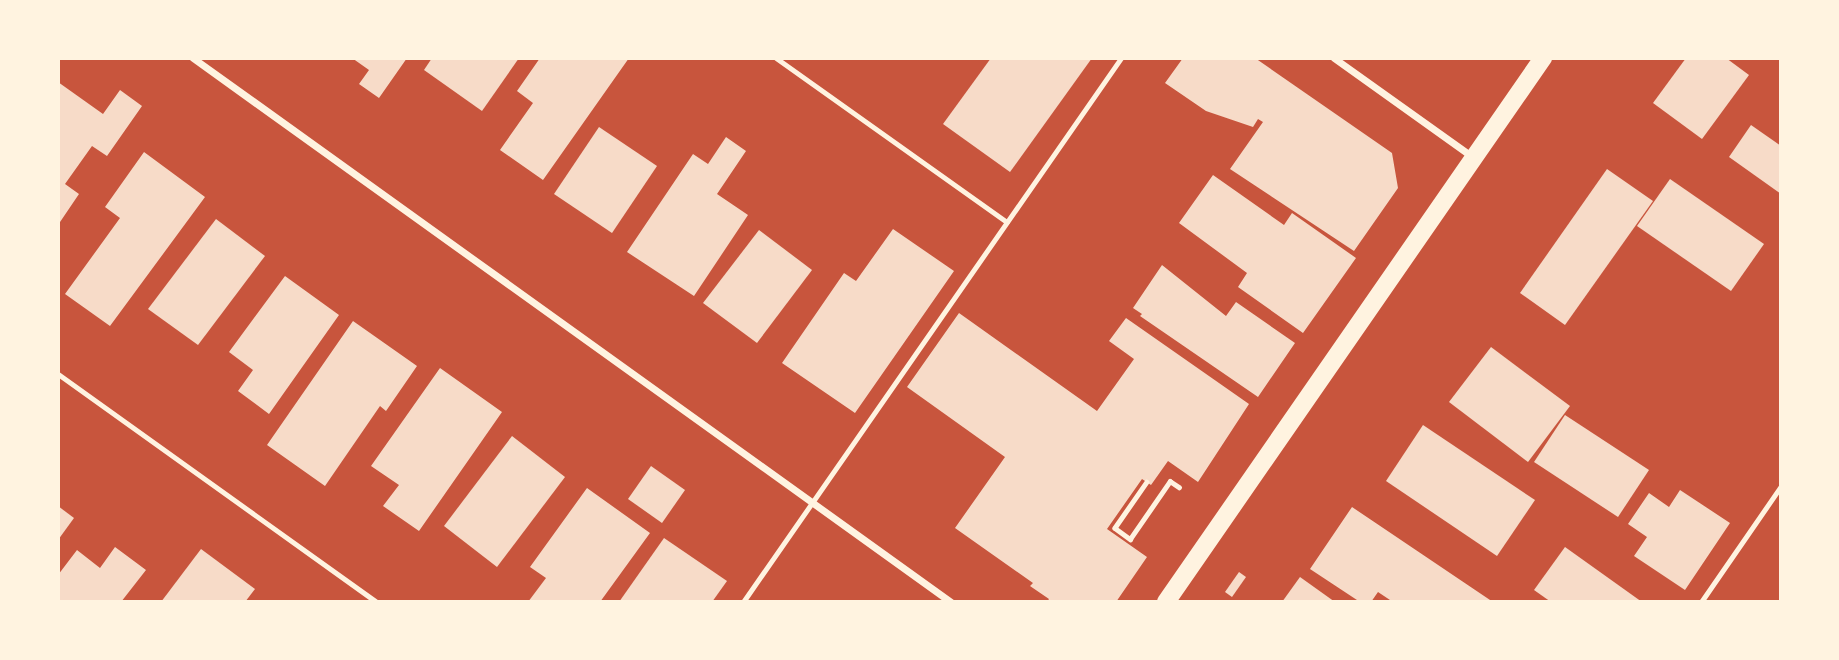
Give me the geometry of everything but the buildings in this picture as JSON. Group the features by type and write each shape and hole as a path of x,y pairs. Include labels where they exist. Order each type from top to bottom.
{"main road":[{"path":"1166,602 1543,58"}],"street":[{"path":"193,58 951,602"},
{"path":"1334,58 1474,157"}],"lane":[{"path":"776,58 1007,222"},
{"path":"743,602 1121,58"},
{"path":"58,374 376,602"},
{"path":"1701,602 1781,486"}],"path":[{"path":"1147,482 1115,528 1130,539 1170,481 1179,487"}]}
